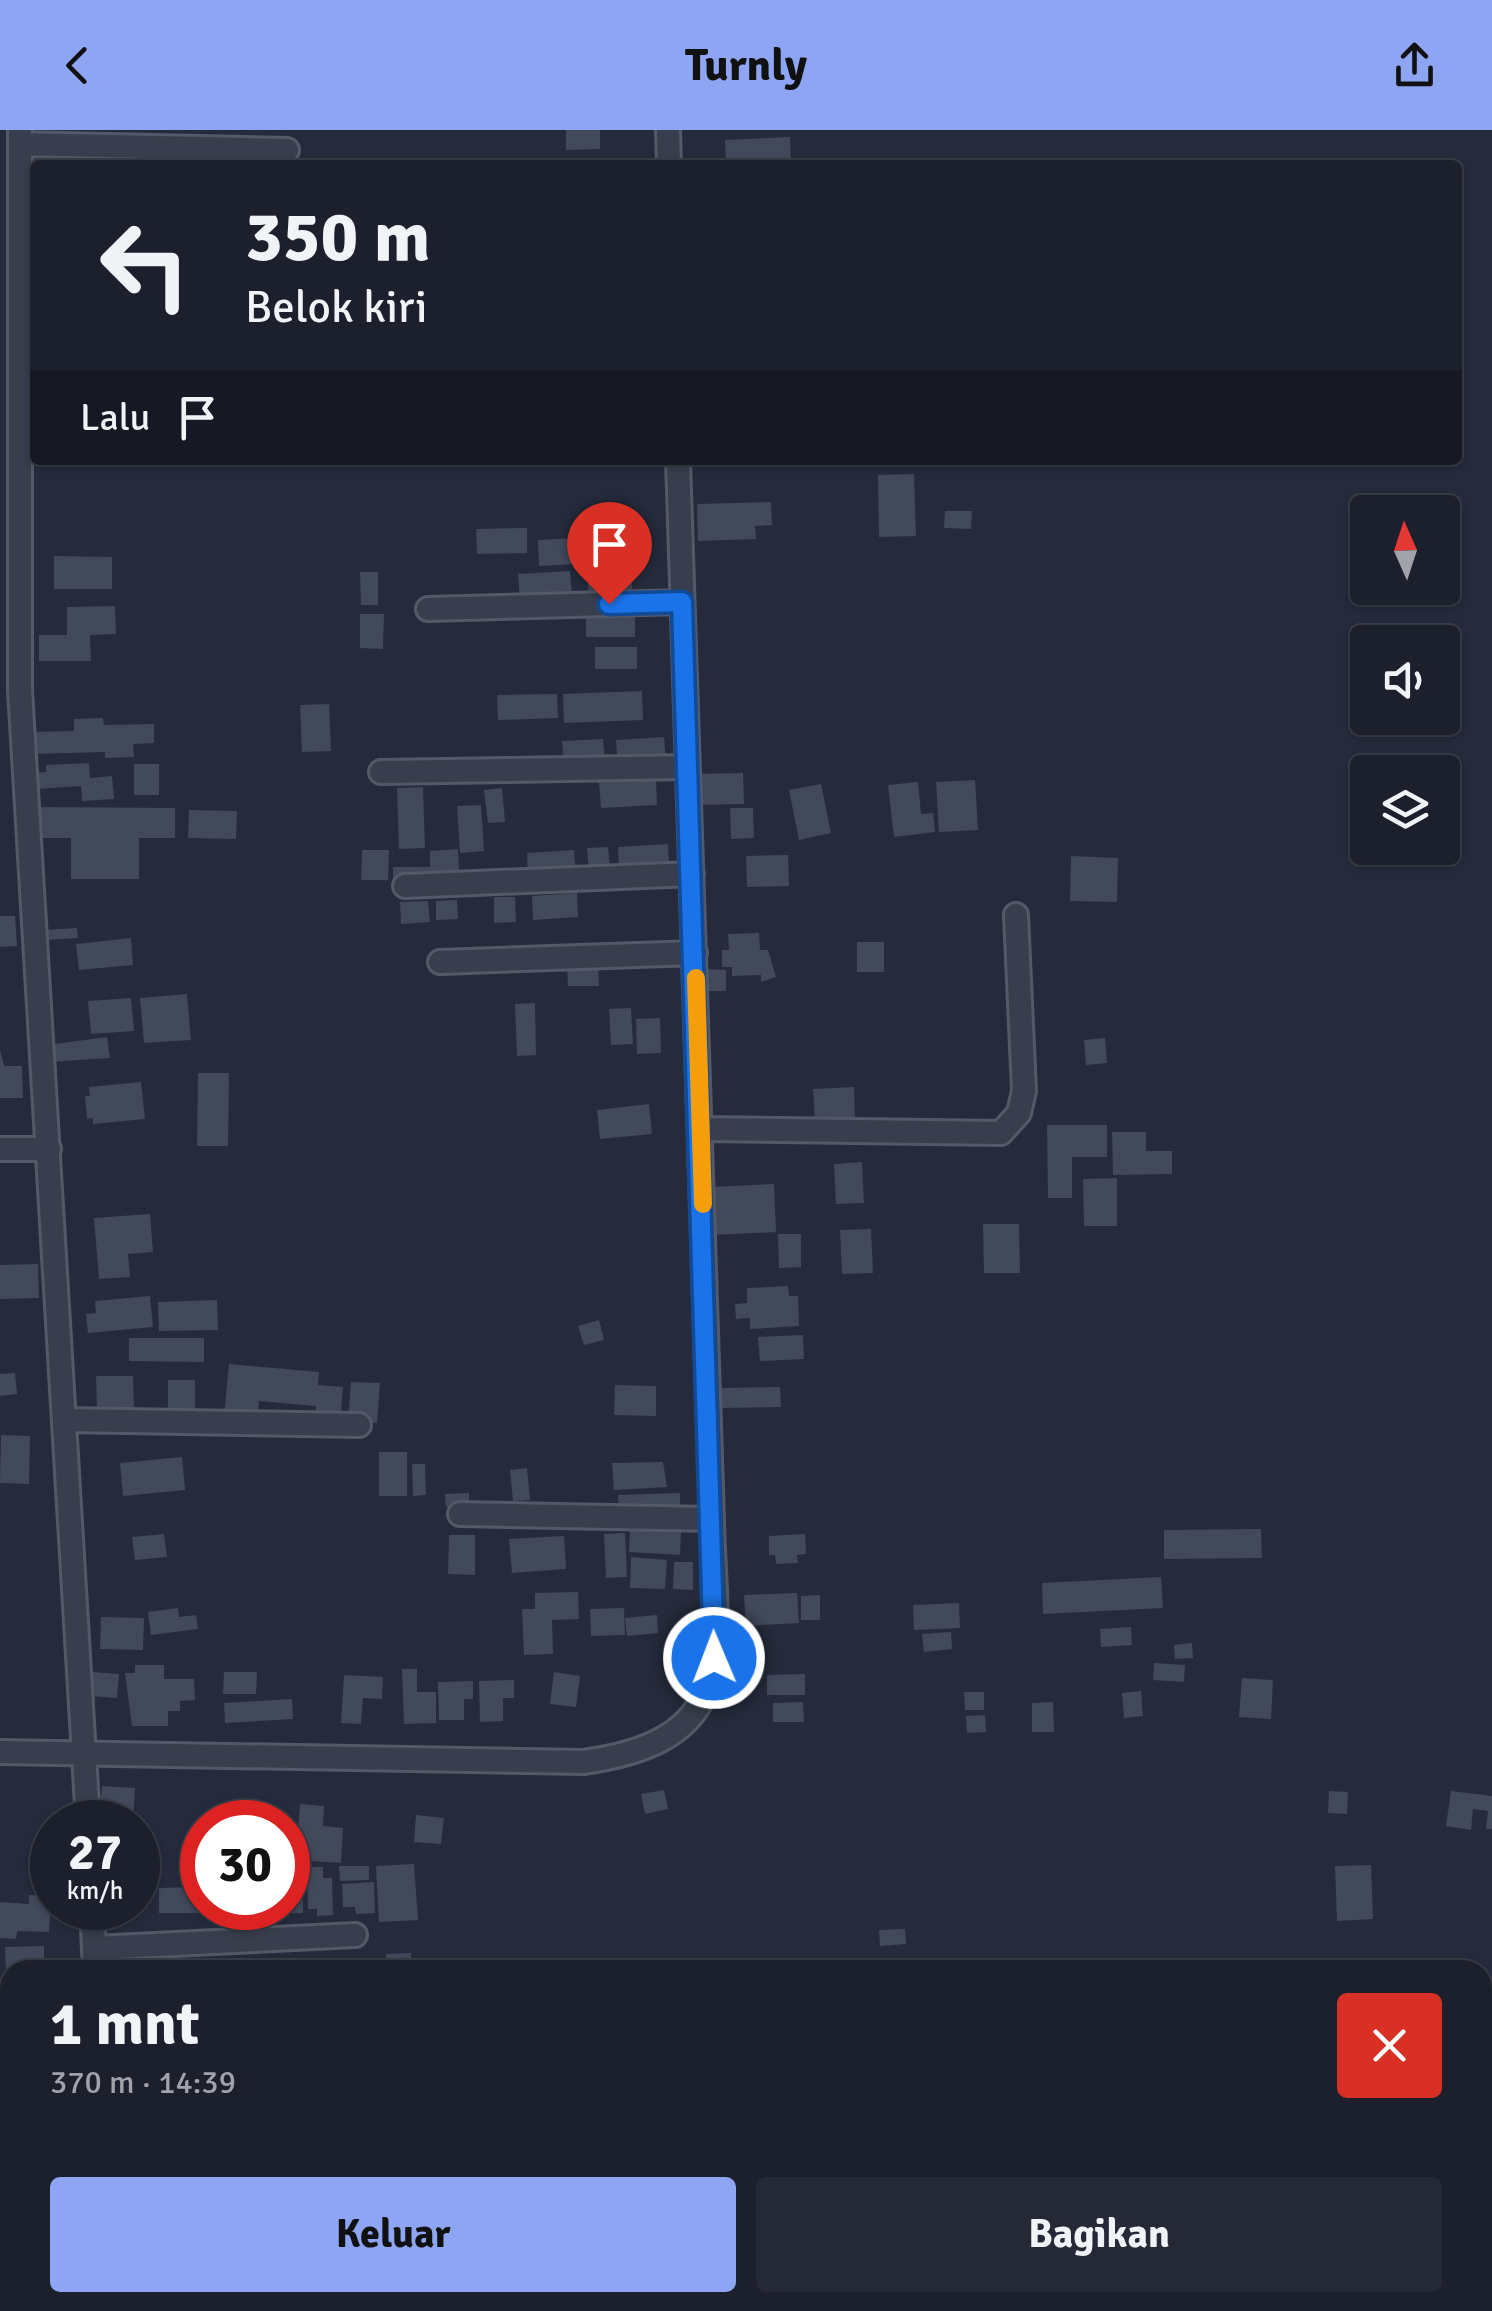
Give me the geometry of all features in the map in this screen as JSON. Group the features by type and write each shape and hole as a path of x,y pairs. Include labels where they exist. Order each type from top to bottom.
{"street":[{"path":"668,130 669,160"},
{"path":"87,1800 20,690 26,426 10,286 20,137 287,150"},
{"path":"0,1752 583,1762 649,1748 696,1714 712,1685 712,1519 678,465"},
{"path":"428,609 682,602"},
{"path":"381,772 687,767"},
{"path":"405,886 692,874"},
{"path":"701,1129 1001,1133 1018,1114 1024,1091 1016,915"},
{"path":"440,962 695,953"},
{"path":"0,1148 48,1149"},
{"path":"66,1420 359,1426"},
{"path":"460,1514 712,1519"},
{"path":"93,1930 94,1959 355,1935"}],"building":[{"path":"566,130 600,130 600,149 566,150"},
{"path":"790,137 791,160 726,160 725,140"},
{"path":"914,474 916,536 879,537 878,475"},
{"path":"771,502 772,525 755,526 756,539 698,541 697,504"},
{"path":"945,511 972,511 971,529 944,528"},
{"path":"527,528 527,553 477,554 476,529"},
{"path":"638,533 637,563 588,565 585,536"},
{"path":"577,538 578,564 539,566 538,540"},
{"path":"54,556 112,557 112,589 54,589"},
{"path":"570,571 572,596 520,600 518,574"},
{"path":"588,571 632,571 632,591 588,591"},
{"path":"360,572 378,572 378,605 361,605"},
{"path":"115,606 116,634 90,635 91,661 39,661 39,635 67,635 67,607"},
{"path":"586,611 635,611 635,637 586,637"},
{"path":"360,614 384,614 383,649 360,648"},
{"path":"595,647 637,647 637,669 595,669"},
{"path":"642,691 643,720 564,723 563,694"},
{"path":"557,694 558,718 498,720 497,695"},
{"path":"329,704 331,751 302,752 300,705"},
{"path":"103,718 104,725 154,724 154,743 133,744 134,757 105,758 105,752 31,754 30,732 74,731 74,719"},
{"path":"664,737 666,763 618,768 616,740"},
{"path":"603,739 605,762 564,764 562,741"},
{"path":"89,763 90,778 112,776 114,799 82,801 81,786 36,789 35,773 46,772 46,765"},
{"path":"134,764 159,764 159,795 134,795"},
{"path":"743,773 744,804 695,805 694,774"},
{"path":"656,778 657,805 601,808 599,781"},
{"path":"975,780 978,830 939,832 936,782"},
{"path":"918,782 921,814 933,813 935,832 894,837 888,785"},
{"path":"821,784 831,833 799,840 789,790"},
{"path":"423,787 425,848 399,849 397,788"},
{"path":"502,788 505,822 488,823 484,790"},
{"path":"481,805 484,851 460,853 457,806"},
{"path":"39,807 175,808 175,838 139,838 139,879 71,879 71,838 39,838"},
{"path":"730,808 753,808 754,838 731,839"},
{"path":"189,810 237,811 236,839 188,838"},
{"path":"668,844 669,868 619,871 618,847"},
{"path":"608,847 610,871 589,872 587,848"},
{"path":"458,849 459,873 431,882 393,882 393,867 430,867 430,851"},
{"path":"362,850 389,850 388,880 361,880"},
{"path":"574,850 576,874 528,877 527,853"},
{"path":"788,855 789,886 747,887 746,856"},
{"path":"1071,856 1118,858 1117,902 1070,901"},
{"path":"577,893 578,917 533,920 532,896"},
{"path":"494,897 515,897 516,922 494,923"},
{"path":"457,900 458,919 436,920 436,901"},
{"path":"428,901 430,922 401,924 400,902"},
{"path":"0,916 15,916 17,946 0,947"},
{"path":"77,928 78,938 45,940 44,930"},
{"path":"759,933 760,950 768,950 776,977 761,982 761,975 732,976 732,967 722,967 722,950 729,950 728,934"},
{"path":"131,938 133,965 79,970 76,944"},
{"path":"857,942 884,942 884,972 857,972"},
{"path":"598,962 599,986 568,986 567,963"},
{"path":"705,969 726,970 726,991 706,991"},
{"path":"187,994 191,1040 144,1043 140,998"},
{"path":"131,998 134,1031 91,1034 88,1001"},
{"path":"535,1003 536,1055 517,1056 515,1004"},
{"path":"631,1008 633,1044 611,1045 609,1009"},
{"path":"660,1018 661,1053 637,1054 636,1019"},
{"path":"107,1037 110,1058 49,1062 47,1045"},
{"path":"1105,1038 1107,1063 1086,1065 1084,1040"},
{"path":"0,1050 4,1066 22,1066 23,1098 0,1098"},
{"path":"198,1073 229,1073 228,1146 197,1146"},
{"path":"141,1082 145,1119 93,1124 93,1118 87,1119 85,1096 90,1096 89,1087"},
{"path":"854,1087 855,1120 815,1122 813,1089"},
{"path":"649,1104 652,1134 600,1139 597,1110"},
{"path":"1047,1125 1107,1125 1107,1157 1072,1157 1072,1198 1048,1198"},
{"path":"1112,1132 1146,1132 1146,1151 1172,1151 1172,1174 1113,1175"},
{"path":"862,1162 864,1203 836,1204 834,1164"},
{"path":"1117,1178 1117,1226 1084,1226 1083,1179"},
{"path":"774,1184 776,1232 711,1235 709,1187"},
{"path":"150,1214 153,1252 128,1254 130,1277 99,1279 94,1218"},
{"path":"983,1224 1019,1224 1020,1273 984,1273"},
{"path":"871,1229 873,1273 842,1274 840,1230"},
{"path":"778,1234 801,1234 801,1267 779,1268"},
{"path":"38,1264 39,1298 0,1299 0,1265"},
{"path":"788,1286 789,1296 798,1296 799,1326 750,1329 750,1318 736,1319 735,1304 747,1303 747,1288"},
{"path":"150,1296 153,1327 88,1333 86,1314 96,1313 95,1301"},
{"path":"217,1300 218,1330 159,1331 158,1302"},
{"path":"599,1320 604,1340 584,1345 578,1326"},
{"path":"803,1335 804,1359 760,1361 758,1337"},
{"path":"129,1338 204,1338 204,1362 129,1361"},
{"path":"229,1364 319,1372 318,1385 343,1387 340,1424 314,1422 316,1406 259,1401 257,1420 224,1417"},
{"path":"15,1373 17,1394 0,1396 0,1374"},
{"path":"96,1376 133,1376 134,1408 97,1409"},
{"path":"168,1380 195,1380 195,1420 168,1419"},
{"path":"351,1382 380,1383 377,1423 348,1421"},
{"path":"615,1385 656,1386 656,1416 614,1415"},
{"path":"780,1387 781,1407 722,1408 721,1388"},
{"path":"1,1435 30,1436 29,1484 0,1483"},
{"path":"379,1452 407,1452 407,1496 379,1496"},
{"path":"182,1457 185,1490 123,1496 120,1463"},
{"path":"663,1462 667,1487 614,1490 612,1463"},
{"path":"412,1464 425,1464 426,1495 413,1496"},
{"path":"527,1468 530,1500 513,1501 510,1470"},
{"path":"469,1493 469,1506 446,1507 445,1494"},
{"path":"680,1493 680,1505 660,1506 660,1511 619,1512 618,1495"},
{"path":"1261,1529 1262,1558 1164,1559 1164,1530"},
{"path":"630,1530 681,1532 680,1555 629,1552"},
{"path":"625,1533 627,1577 606,1578 604,1534"},
{"path":"164,1534 167,1557 135,1560 132,1537"},
{"path":"805,1534 806,1554 797,1555 798,1563 776,1564 775,1555 769,1555 769,1536"},
{"path":"449,1535 475,1535 475,1575 448,1574"},
{"path":"564,1536 566,1569 512,1573 509,1539"},
{"path":"631,1557 667,1560 665,1589 630,1588"},
{"path":"674,1562 693,1562 693,1590 673,1589"},
{"path":"1161,1577 1163,1608 1043,1614 1042,1583"},
{"path":"578,1592 579,1619 552,1620 553,1654 524,1655 522,1609 535,1609 535,1593"},
{"path":"797,1593 799,1623 746,1626 744,1595"},
{"path":"820,1595 820,1620 801,1620 801,1596"},
{"path":"959,1603 960,1628 914,1630 913,1605"},
{"path":"178,1608 179,1617 196,1615 198,1629 151,1635 148,1612"},
{"path":"624,1608 625,1635 591,1636 590,1609"},
{"path":"657,1615 658,1633 627,1636 625,1618"},
{"path":"101,1617 144,1618 143,1650 100,1649"},
{"path":"1131,1627 1132,1645 1101,1647 1100,1629"},
{"path":"951,1632 952,1649 924,1652 922,1634"},
{"path":"1192,1643 1193,1658 1175,1659 1174,1645"},
{"path":"1154,1663 1185,1665 1184,1682 1153,1680"},
{"path":"135,1665 164,1665 164,1679 194,1679 195,1700 180,1701 180,1711 168,1711 168,1726 132,1726 125,1673 135,1673"},
{"path":"402,1669 417,1669 417,1692 436,1692 436,1723 404,1724"},
{"path":"92,1672 119,1674 117,1698 90,1696"},
{"path":"224,1672 257,1672 256,1694 223,1694"},
{"path":"554,1672 580,1676 576,1707 550,1704"},
{"path":"805,1674 805,1695 767,1695 767,1675"},
{"path":"344,1675 383,1677 382,1699 363,1698 361,1724 341,1723"},
{"path":"1242,1678 1273,1680 1271,1719 1239,1717"},
{"path":"514,1680 514,1698 503,1698 503,1721 480,1722 479,1681"},
{"path":"473,1681 473,1699 464,1699 464,1720 439,1720 438,1682"},
{"path":"1141,1691 1143,1716 1124,1718 1122,1693"},
{"path":"964,1692 984,1692 984,1710 965,1710"},
{"path":"292,1699 293,1719 225,1723 224,1703"},
{"path":"803,1702 804,1722 773,1722 773,1703"},
{"path":"1053,1702 1054,1732 1032,1732 1032,1703"},
{"path":"985,1715 986,1732 967,1733 966,1716"},
{"path":"102,1786 135,1788 134,1800 101,1800"},
{"path":"664,1790 668,1809 645,1814 641,1794"},
{"path":"1329,1791 1348,1792 1347,1814 1328,1813"},
{"path":"1451,1791 1492,1796 1492,1829 1486,1829 1488,1811 1473,1809 1471,1830 1446,1826"},
{"path":"310,1805 324,1806 323,1826 343,1828 341,1863 310,1861"},
{"path":"416,1815 444,1818 441,1844 414,1842"},
{"path":"414,1864 418,1920 379,1922 376,1866"},
{"path":"1371,1865 1373,1919 1337,1921 1335,1866"},
{"path":"339,1866 369,1866 369,1880 340,1881"},
{"path":"310,1867 323,1867 323,1878 332,1878 333,1915 317,1916 317,1909 310,1909"},
{"path":"374,1882 375,1913 356,1914 355,1907 343,1907 342,1884"},
{"path":"180,1887 180,1913 160,1913 160,1888"},
{"path":"30,1895 30,1930 49,1932 17,1931 16,1939 0,1938 0,1902 29,1904"},
{"path":"905,1929 906,1944 880,1946 879,1930"},
{"path":"44,1946 44,1960 6,1960 5,1947"},
{"path":"411,1953 411,1960 386,1960 386,1954"}],"slow traffic":[{"path":"696,978 703,1204"}],"route":[{"path":"609,604 682,602 701,1129 714,1658"}]}
